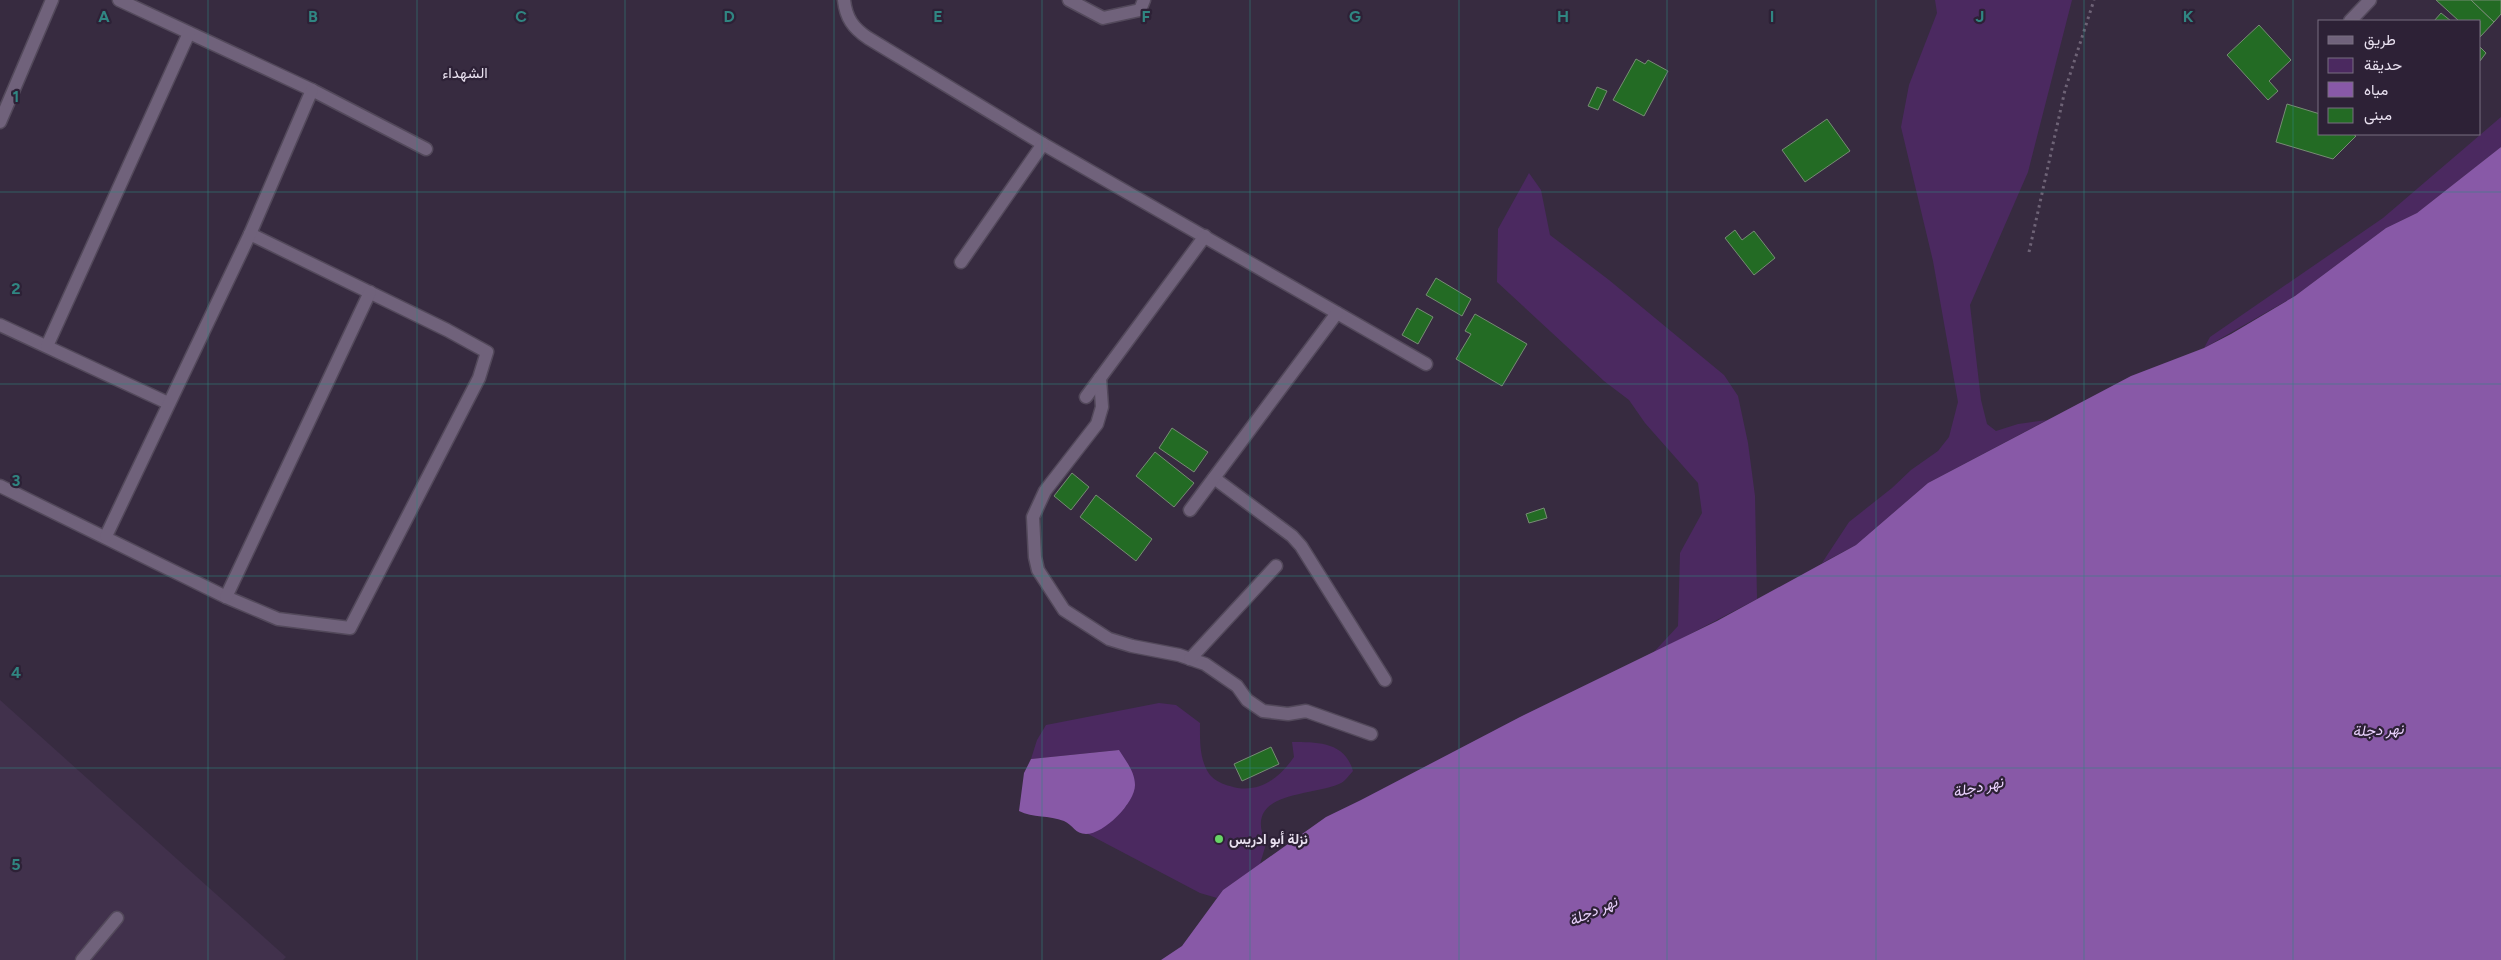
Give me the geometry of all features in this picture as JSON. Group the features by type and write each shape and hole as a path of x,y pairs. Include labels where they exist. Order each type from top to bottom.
{"street":[{"path":"0,120 52,0"},
{"path":"119,0 312,90 426,149"},
{"path":"844,0 846,12 858,32 1043,144 1426,364"},
{"path":"1069,0 1103,18 1140,10 1144,0"},
{"path":"2351,20 2370,0"},
{"path":"47,346 190,33"},
{"path":"106,536 250,234 312,90"},
{"path":"961,262 1043,144"},
{"path":"0,486 106,536 226,597 278,619 350,628 479,378 487,352 447,330 250,234"},
{"path":"1086,397 1205,236"},
{"path":"226,597 370,292"},
{"path":"1190,510 1337,313"},
{"path":"0,325 168,403"},
{"path":"1100,378 1102,407 1097,424 1045,491 1033,517 1035,557 1038,570 1064,610 1109,639 1205,664 1236,686 1248,700 1263,711 1288,714 1306,712 1371,734"},
{"path":"1214,478 1292,536 1301,546 1385,680"},
{"path":"1190,659 1276,566"},
{"path":"82,960 117,918"}],"path":[{"path":"2029,252 2065,90 2094,0"}],"shaded area":[{"path":"0,700 286,957 283,960 0,960"}],"green space":[{"path":"1935,0 2072,0 2028,172 1970,305 1981,400 1987,424 1996,431 2018,424 2047,420 1928,483 1856,545 1822,563 1849,522 1892,488 1911,470 1938,451 1949,437 1958,402 1933,261 1901,127 1909,85 1937,13"},
{"path":"2501,117 2501,147 2417,213 2386,228 2295,296 2204,348 2210,337 2383,218"},
{"path":"1529,173 1541,190 1550,235 1609,280 1724,375 1738,396 1748,443 1755,496 1757,599 1652,654 1678,626 1680,553 1702,513 1698,483 1645,423 1629,400 1604,381 1497,282 1498,229"},
{"path":"1159,703 1176,705 1200,723 1201,750 1206,769 1212,777 1225,785 1240,788 1258,787 1274,778 1294,757 1292,742 1311,742 1337,749 1344,754 1353,771 1339,784 1282,799 1270,805 1263,814 1261,827 1266,844 1260,864 1223,890 1217,898 1200,893 1088,834 1114,819 1127,805 1119,750 1031,759 1037,740 1046,725"}],"water":[{"name":"نهر دجلة","path":"2501,147 2501,960 1161,960 1182,946 1223,890 1326,817 1520,717 1717,621 1856,545 1928,483 2131,376 2204,348 2231,334 2295,296 2386,228 2417,213"},
{"path":"1119,750 1130,767 1135,785 1134,792 1117,816 1101,829 1093,833 1082,834 1064,821 1030,815 1019,811 1024,773 1031,759"}],"building":[{"path":"2436,0 2471,0 2494,22 2481,36 2481,20 2458,20"},
{"path":"2471,0 2501,0 2501,14 2494,22"},
{"path":"2441,13 2450,20 2435,20"},
{"path":"2259,25 2291,60 2269,81 2278,91 2268,100 2227,55"},
{"path":"2481,48 2486,53 2481,60"},
{"path":"1636,59 1645,64 1648,60 1668,71 1644,116 1613,100"},
{"path":"1597,87 1607,91 1598,110 1588,106"},
{"path":"2287,104 2318,113 2318,135 2356,136 2333,159 2276,142"},
{"path":"1827,119 1850,151 1805,182 1782,150"},
{"path":"1735,230 1742,240 1754,231 1775,258 1754,275 1725,238"},
{"path":"1436,278 1471,299 1462,316 1426,295"},
{"path":"1417,308 1433,317 1418,344 1402,335"},
{"path":"1475,314 1527,344 1502,386 1456,359 1471,334 1465,331"},
{"path":"1172,428 1208,452 1194,472 1159,448"},
{"path":"1155,452 1194,483 1174,507 1136,476"},
{"path":"1072,473 1089,487 1071,510 1054,496"},
{"path":"1096,495 1152,539 1136,561 1080,517"},
{"path":"1544,508 1547,518 1529,523 1526,514"},
{"path":"1271,747 1279,764 1242,781 1234,764"}],"place":[{"name":"نزلة أبو ادريس","path":"1219,839"}],"district":[{"name":"الشهداء","path":"465,73"}]}
